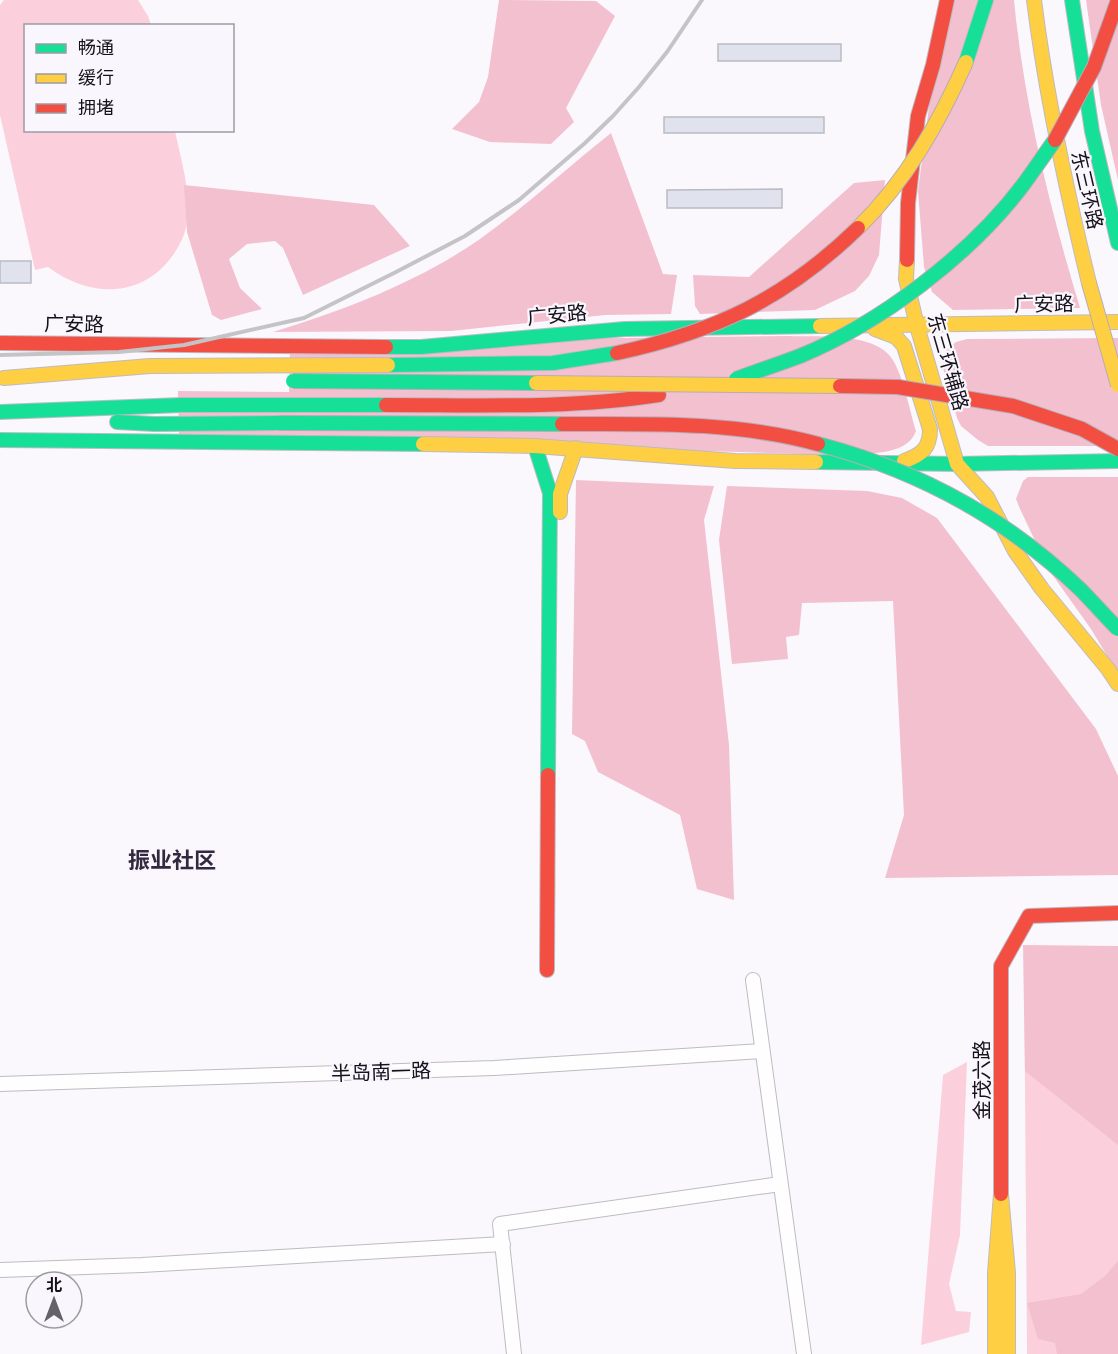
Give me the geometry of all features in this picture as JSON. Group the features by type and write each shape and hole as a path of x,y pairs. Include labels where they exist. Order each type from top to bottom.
{"main road":[{"name":"东三环辅路","path":"947,0 933,65 918,116 908,203 906,279 917,326 957,464 987,497 1014,551 1118,684"},
{"path":"2,378 150,366 553,363 653,345 717,324 765,300 794,282 825,260 872,215 899,182 929,138 954,91 980,23 986,0"},
{"name":"东三环路","path":"1034,0 1041,63 1060,164 1089,283 1118,385"},
{"name":"东三环路","path":"1071,0 1092,131 1118,243"},
{"path":"0,413 182,405 485,406 619,400 683,391 722,382 779,364 811,352 867,323 892,307 937,274 991,222 1030,175 1062,129 1099,55 1118,0"},
{"name":"广安路","path":"0,342 421,347 556,333 625,330 1118,322"},
{"path":"865,327 896,337 904,346 930,429 930,442 926,451 896,463"},
{"path":"150,366 260,345"},
{"path":"2,378 189,380"},
{"path":"287,381 898,387 1013,406 1082,429 1118,449"},
{"path":"0,413 153,424 671,424 746,430 822,444 853,452 903,471 986,513 1035,548 1086,595 1118,629"},
{"path":"0,440 251,441 535,446 735,461 957,464 1118,461"},
{"path":"535,446 550,493 552,970 560,494 576,448"},
{"name":"金茂六路","path":"1008,1354 1008,1273 1002,1194 1001,966 1029,916 1118,914"},
{"name":"金茂六路","path":"995,1354 995,1273 1002,1194"}],"street":[{"path":"753,980 804,1354"},
{"name":"半岛南一路","path":"0,1084 494,1068 762,1051"},
{"path":"514,1354 500,1224 780,1184"},
{"path":"0,1270 153,1265 503,1244"}],"shaded area":[{"path":"4,0 138,0 148,16 151,24 24,24 24,132 175,132 187,187 186,225 182,239 173,255 146,280 114,289 97,288 80,284 48,267 35,270 0,115 0,5"},
{"path":"499,0 596,1 615,16 566,108 574,122 551,144 490,142 452,129 479,102 488,77"},
{"path":"952,0 1014,0 1031,117 1058,232 1080,308 953,310 932,292 924,267 918,191 933,76"},
{"path":"1086,0 1118,0 1118,180 1101,105"},
{"path":"611,133 663,274 677,275 671,314 605,315 451,331 273,332 354,304 432,269 480,239"},
{"path":"885,180 879,255 869,276 855,291 815,310 700,314 695,306 693,275 749,277 854,183"},
{"path":"184,185 374,205 410,246 303,295 283,248 275,241 247,244 229,259 240,288 262,309 221,320 212,315 187,232"},
{"path":"842,337 857,339 881,348 894,362 902,381 916,431 911,439 904,445 884,452 840,455 179,436 178,391 289,392 290,352 544,339"},
{"path":"1118,338 1118,446 988,446 961,426 943,368 943,357 947,349 956,342 967,339"},
{"path":"1028,477 1118,477 1118,674 1091,629 1049,570 1020,509 1016,499 1023,481"},
{"path":"576,480 714,486 704,520 729,745 734,900 697,889 680,815 598,772 585,741 572,734"},
{"path":"727,486 867,491 902,498 937,518 1096,729 1118,776 1118,875 885,878 904,815 893,601 802,603 799,635 786,637 788,659 732,664 719,540"},
{"path":"1023,945 1118,946 1118,1145 1025,1071"},
{"path":"1118,947 1118,1354 1027,1354 1024,952"},
{"path":"967,1062 960,1235 949,1284 956,1311 971,1312 969,1332 921,1345 943,1075"},
{"path":"1118,1261 1118,1354 1057,1354 1055,1343 1038,1339 1027,1303 1081,1294 1105,1276"}],"building":[{"path":"718,44 841,44 841,61 718,61"},
{"path":"664,117 824,117 824,133 664,133"},
{"path":"782,189 782,208 667,208 667,190"},
{"path":"0,261 31,261 31,283 0,283"}],"railway":[{"path":"0,355 119,352 184,345 304,318 396,272 465,236 519,200 585,143 639,87 667,52 702,0"}],"traffic: fast":[{"path":"966,62 986,0"},
{"path":"1072,0 1092,131 1118,243"},
{"path":"736,379 831,342 892,306 922,284 951,261 1002,211 1055,140"},
{"path":"386,347 421,347 625,329 820,326"},
{"path":"388,365 553,363 617,353"},
{"path":"293,381 536,383"},
{"path":"0,412 182,405 386,405"},
{"path":"117,422 279,423"},
{"path":"279,423 562,424"},
{"path":"0,440 423,444"},
{"path":"818,444 855,455 925,483 991,519 1052,563 1118,629"},
{"path":"535,446 550,493 548,775"},
{"path":"816,462 957,464 1118,461"}],"traffic: slow":[{"path":"1034,0 1057,142 1089,283"},
{"path":"858,228 891,191 920,150 966,62"},
{"path":"907,260 906,279 917,326 957,464 987,497 1015,551 1042,589 1118,684"},
{"path":"1089,283 1118,385"},
{"path":"820,326 1118,322"},
{"path":"875,329 896,337 904,346 930,429 924,450 904,461"},
{"path":"4,378 150,366 388,365"},
{"path":"536,383 840,386"},
{"path":"423,444 535,446 735,461 816,462"},
{"path":"560,512 560,494 576,448"},
{"path":"995,1354 995,1273 1001,1194 1008,1273 1008,1354"}],"traffic: jam":[{"path":"907,260 908,203 918,116 933,65 947,0"},
{"path":"1055,140 1094,67 1118,0"},
{"path":"617,353 686,334 747,309 804,274 858,228"},
{"path":"0,343 386,347"},
{"path":"840,386 898,387 1013,406 1082,429 1118,449"},
{"path":"386,405 557,404 659,395"},
{"path":"562,424 691,425 755,431 818,444"},
{"path":"547,970 548,775"},
{"path":"1001,1194 1001,966 1029,916 1118,913"}],"district":[{"name":"振业社区","path":"172,860"}]}
